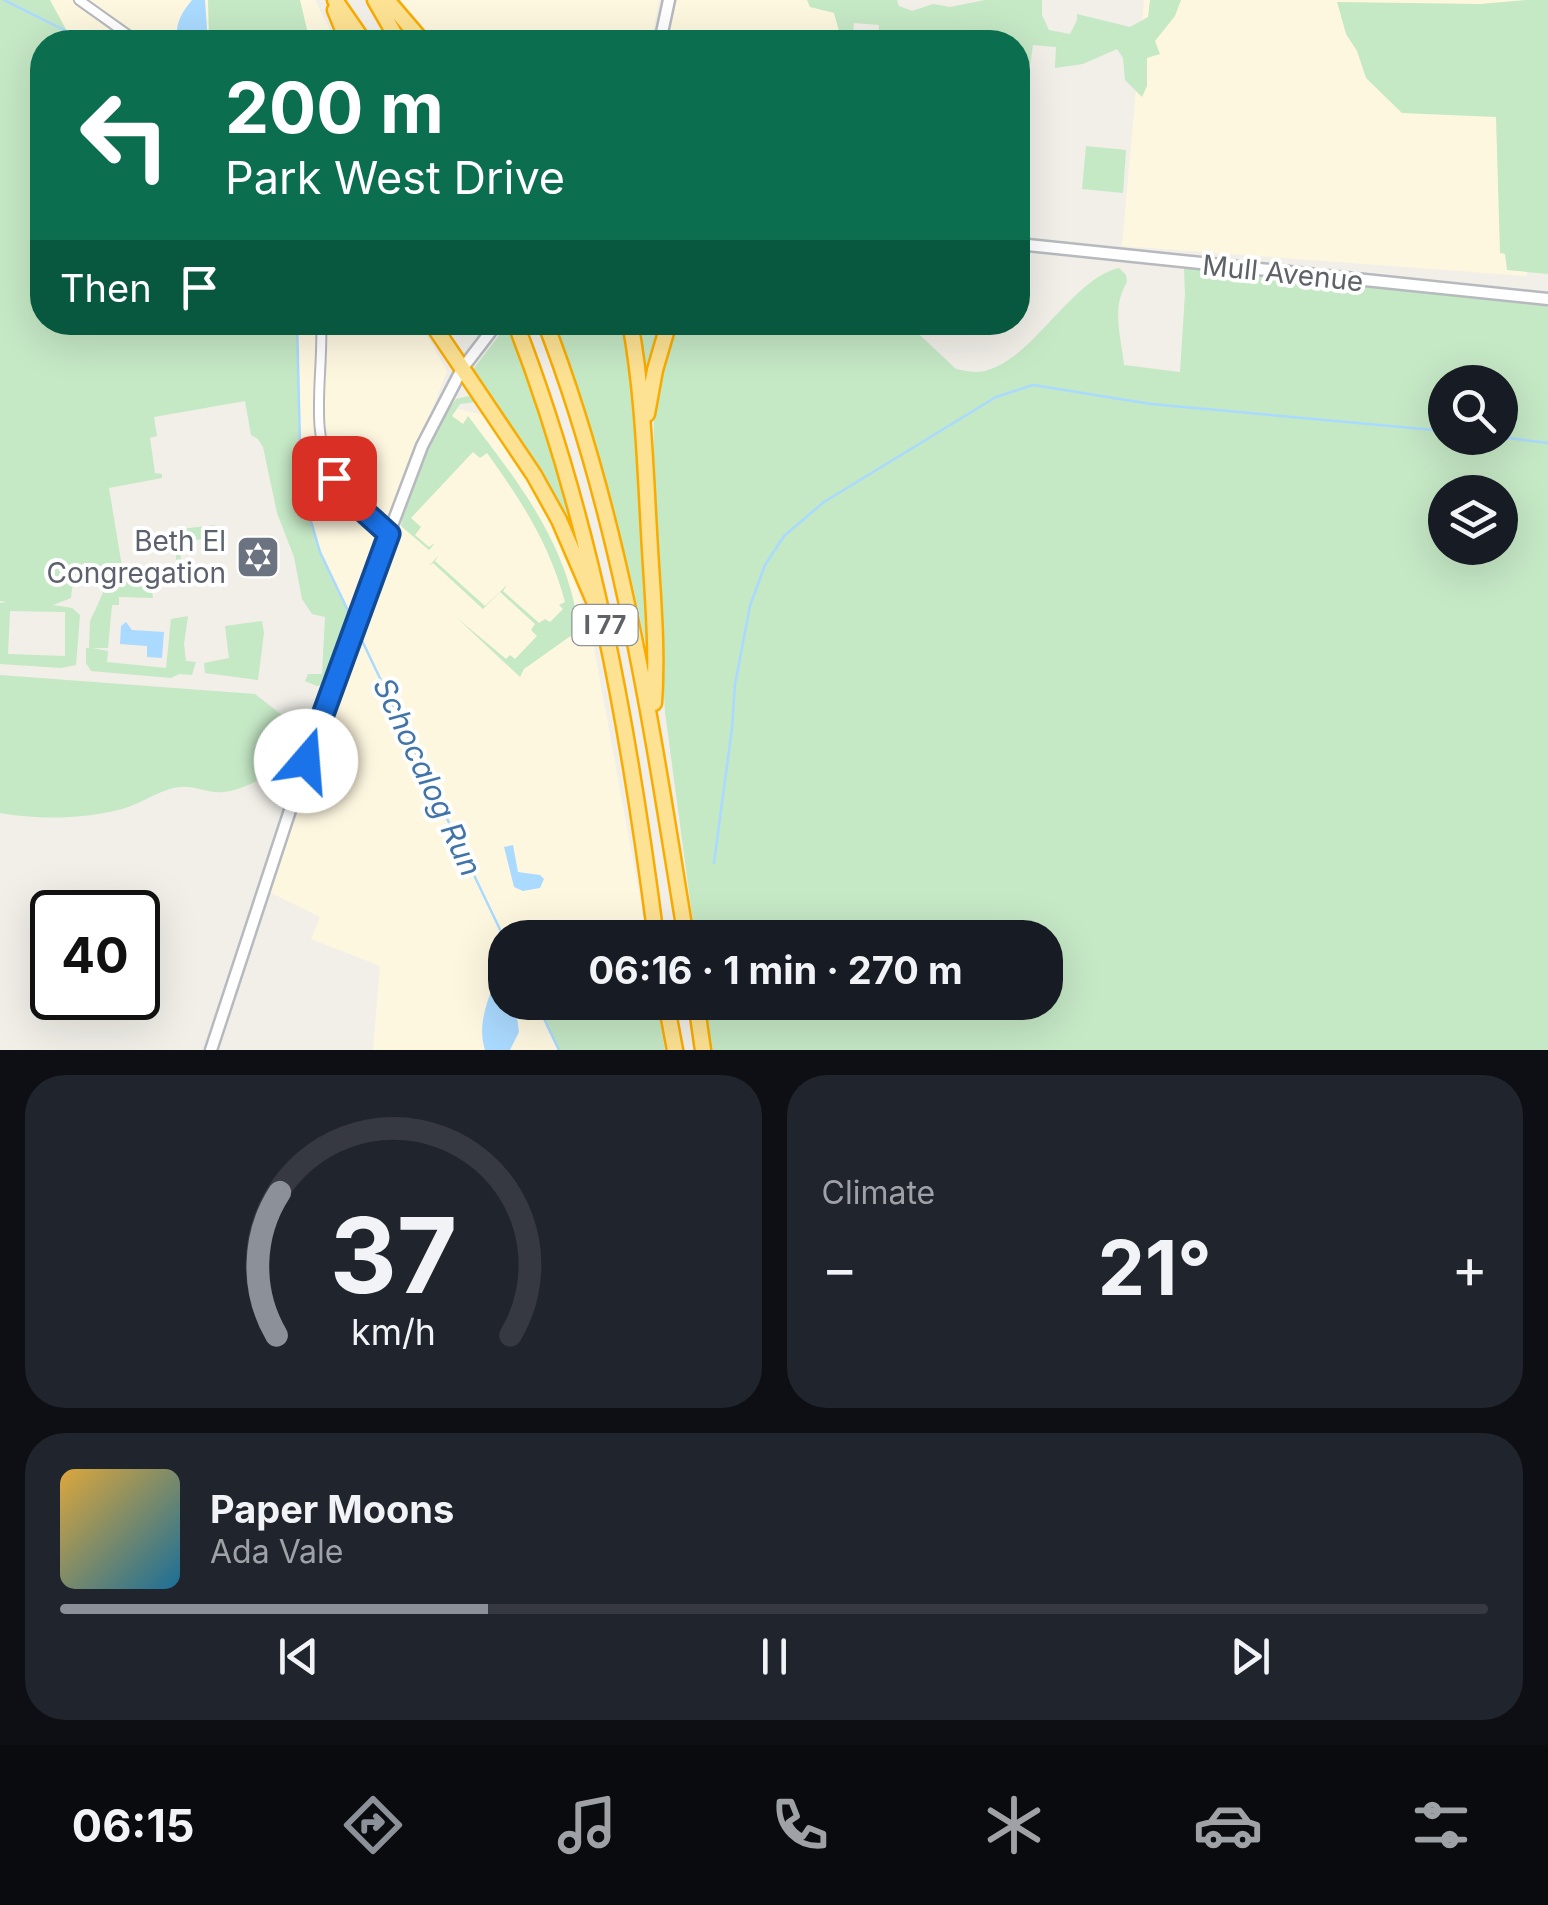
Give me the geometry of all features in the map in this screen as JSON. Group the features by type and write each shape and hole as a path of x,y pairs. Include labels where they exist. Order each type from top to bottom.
{"highway":[{"path":"333,0 344,30"},
{"path":"333,0 355,30"},
{"path":"375,0 393,30"},
{"path":"387,0 413,30"},
{"path":"439,335 551,503 604,624"},
{"name":"I 77","path":"520,335 559,443 585,536 604,624 653,920"},
{"name":"I 77","path":"549,335 600,486 627,594 653,724 683,920"},
{"path":"632,335 644,430 656,647 653,724"},
{"path":"644,430 665,335"},
{"path":"669,1020 675,1050"},
{"path":"699,1020 703,1050"}],"street":[{"path":"79,0 121,30"},
{"path":"663,30 669,0"},
{"name":"Mull Avenue","path":"1030,245 1548,299"},
{"path":"322,335 320,442 334,478 348,497 389,534"},
{"path":"211,1050 306,761 431,425 462,370 488,335"}],"shaded area":[{"path":"4,0 315,0 330,30 64,30"},
{"path":"400,0 659,0 653,30 424,30"},
{"path":"669,0 805,0 849,6 846,30 663,30"},
{"path":"1144,0 1548,0 1548,81 1527,276 1122,246"},
{"path":"297,335 427,335 447,371 351,616 320,552 301,487"},
{"path":"457,409 488,416 553,523 590,626 644,920 488,920 488,1020 544,1020 559,1050 373,1050 380,966 311,939 320,917 267,891 331,706 433,441"}],"green space":[{"path":"0,0 50,0 66,30 30,30 30,335 297,335 301,487 320,552 351,616 326,684 317,686 305,681 308,674 322,674 325,617 312,614 302,599 263,447 251,435 245,401 154,417 157,436 150,438 155,473 162,474 162,478 109,488 123,573 177,564 172,530 215,525 216,532 209,533 209,538 178,543 183,568 149,573 153,598 119,597 119,605 112,605 108,648 92,648 108,651 107,662 166,668 171,619 188,616 184,644 186,661 196,662 192,675 171,678 91,671 86,663 90,621 103,593 97,581 84,578 72,588 71,598 53,605 72,608 80,615 76,665 61,668 0,664 0,603 7,602 0,601","holes":["10,611 65,612 65,656 8,654"]},
{"path":"208,0 300,0 307,30 209,30"},
{"path":"807,0 897,0 899,6 912,11 933,4 950,7 985,0 1042,0 1042,15 1049,30 1070,34 1077,14 1130,27 1148,17 1150,0 1181,0 1175,16 1155,41 1160,54 1147,58 1147,86 1142,97 1125,80 1123,58 1117,49 1083,64 1055,68 1056,47 1033,45 1030,65 1030,30 879,30 879,25 854,23 853,30 839,30 834,13 810,7"},
{"path":"1548,0 1548,274 1507,270 1505,254 1500,253 1496,117 1402,113 1366,78 1337,2 1480,4"},
{"path":"1086,146 1126,150 1123,193 1082,189"},
{"path":"1119,268 1127,282 1118,312 1124,365 1180,372 1184,268 1548,304 1548,1050 711,1050 707,1020 1063,1020 1063,920 693,920 665,712 653,517 656,381 670,335 920,335 956,369 980,372 1022,350 1069,301 1102,275"},
{"path":"499,335 511,335 557,463 585,567 471,372"},
{"path":"557,335 625,335 634,383 650,645 647,652 629,568"},
{"path":"640,335 659,335 648,374"},
{"path":"469,396 476,402 460,404 452,416 463,424 468,416 523,490 564,570 579,630 524,669 520,677 457,618 506,659 510,655 515,659 537,636 531,630 535,624 500,592 483,609 433,563 429,566 439,555 435,561 485,606 507,585 503,591 539,623 545,619 550,622 563,609 559,605 565,602 559,581 543,542 487,453 480,458 473,452 411,518 421,527 415,535 429,547 435,543 429,550 401,526 431,442 456,399"},
{"path":"262,621 258,680 205,673 204,663 229,658 225,626"},
{"path":"0,675 255,694 301,730 299,741 273,771 235,790 179,787 122,809 77,817 0,813"},
{"path":"544,1020 660,1020 665,1050 559,1050"}],"water":[{"path":"192,0 205,0 207,30 177,30"},
{"path":"126,622 132,630 164,632 162,658 147,657 147,646 120,644 121,626"},
{"path":"513,845 518,872 540,875 544,879 540,888 523,891 514,887 504,847"},
{"path":"487,1002 488,1020 517,1020 519,1032 510,1050 485,1050 482,1026"}],"waterway":[{"name":"Schocalog Run","path":"4,0 64,30"},
{"name":"Schocalog Run","path":"297,335 301,487 320,552 353,621"},
{"path":"714,863 735,684 750,606 765,565 784,536 824,502 996,397 1033,385 1151,404 1428,429"},
{"path":"1518,439 1548,443"},
{"name":"Schocalog Run","path":"356,628 495,920"},
{"name":"Schocalog Run","path":"545,1020 559,1050"}],"place":[{"name":"Beth El Congregation","path":"258,557"}],"route":[{"path":"306,761 389,534 348,497 334,478"}]}
